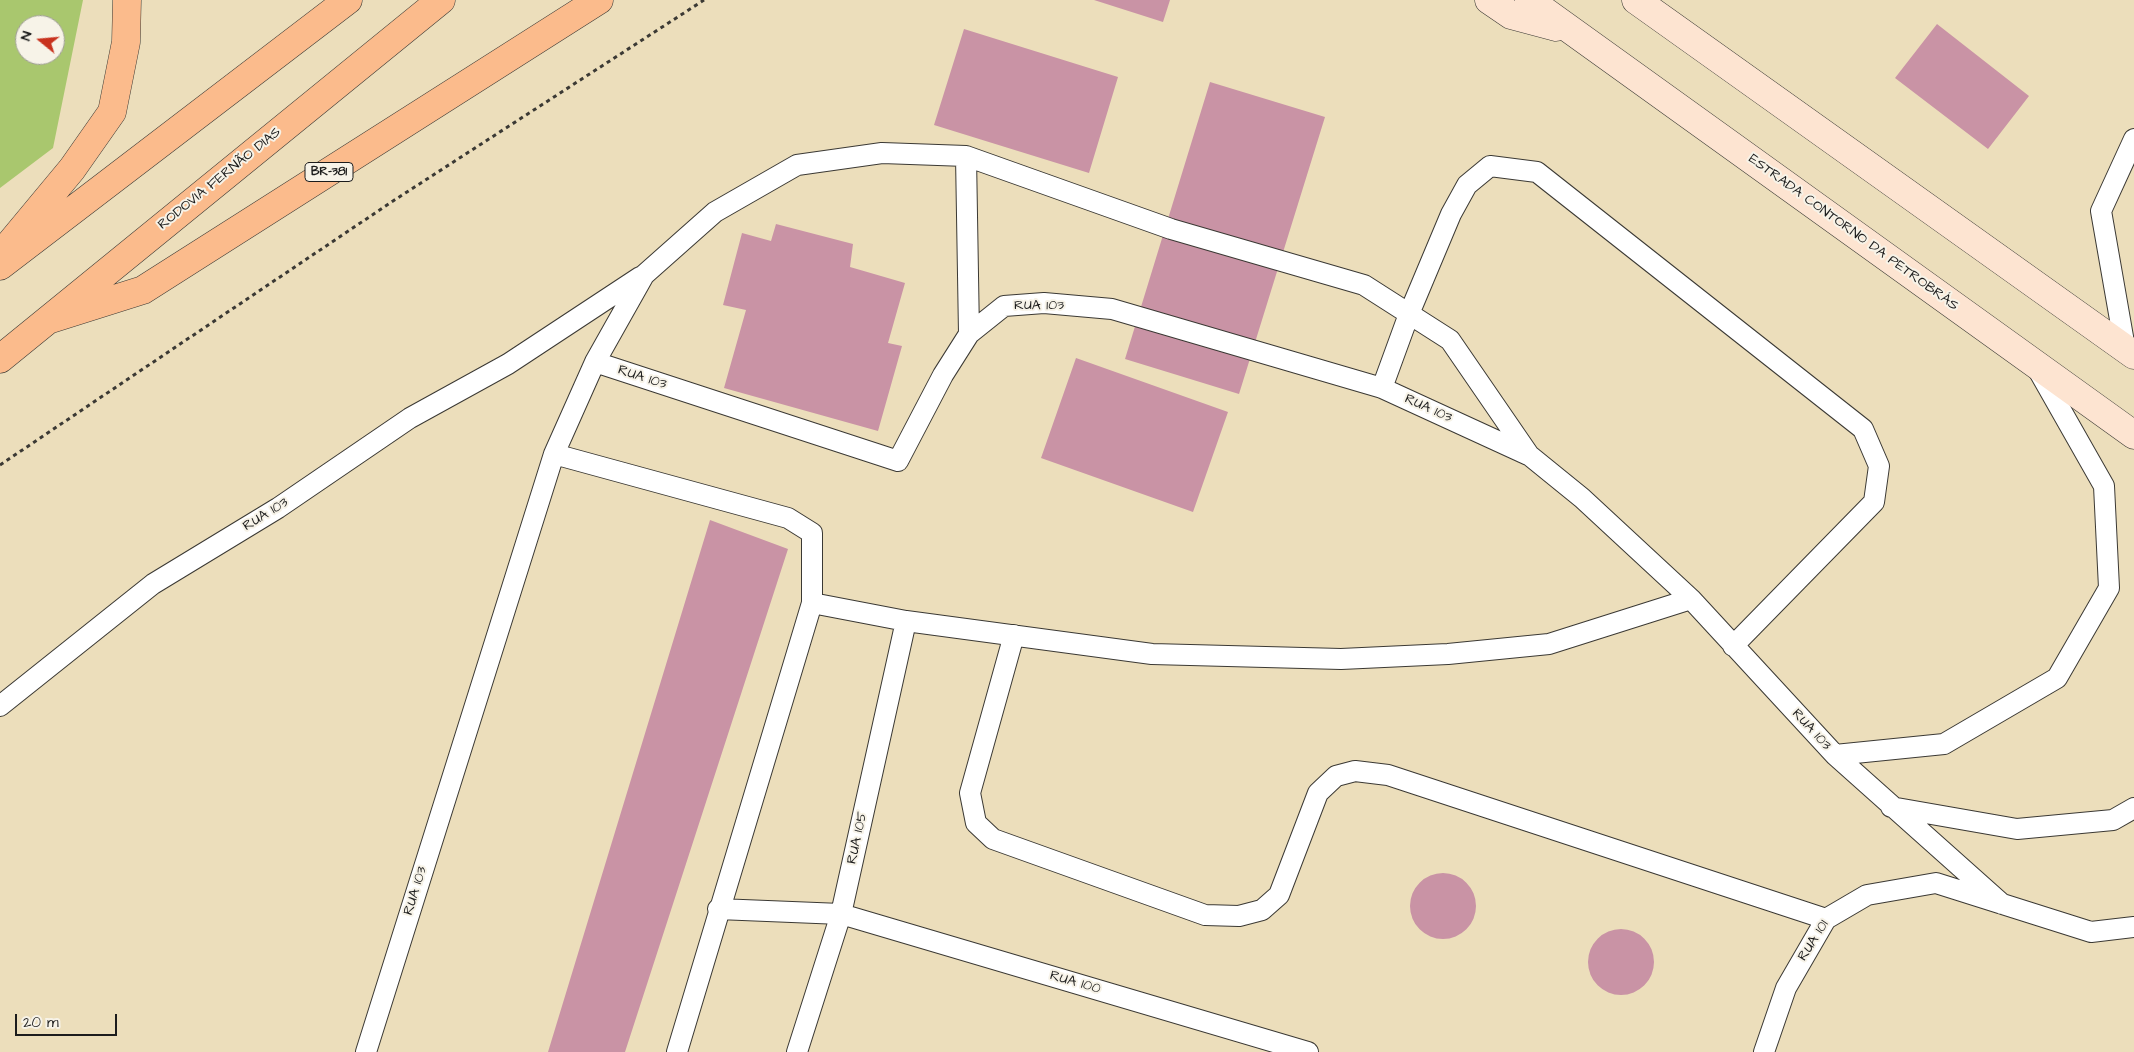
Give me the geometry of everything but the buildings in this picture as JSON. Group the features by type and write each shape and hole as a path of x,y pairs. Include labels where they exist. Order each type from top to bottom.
{"highway":[{"path":"0,256 72,169 112,112 126,42 127,0"},
{"path":"0,266 348,0"},
{"name":"RODOVIA FERNÃO DIAS","path":"0,359 441,0"},
{"name":"BR-381","path":"48,320 143,290 599,0"}],"main road":[{"path":"1489,0 1511,15 1572,31"},
{"name":"ESTRADA CONTORNO DA PETROBRÁS","path":"1529,0 2134,435"},
{"path":"1636,0 2129,351"}],"lane":[{"path":"2129,351 2101,211 2134,138"},
{"name":"RUA 103","path":"0,706 153,584 278,508 410,418 508,364 644,275 715,212 797,165 882,153 966,156 1170,229 1364,285 1450,340 1529,455"},
{"path":"966,156 969,334"},
{"path":"1382,388 1409,314 1451,214 1467,185 1490,166 1537,172 1863,429 1879,466 1874,502 1733,646"},
{"name":"RUA 103","path":"366,1052 554,454 594,362 644,275"},
{"name":"RUA 103","path":"594,362 898,461 943,374 969,334 1004,306 1044,303 1112,309 1382,388 1529,455 1582,498 1691,599 1835,755 1891,807 2002,904 2091,932 2134,927"},
{"path":"1835,755 1944,744 2057,678 2109,588 2104,486 2033,362"},
{"path":"554,454 788,518 812,533 812,604 718,909 677,1052"},
{"path":"812,604 906,621 1152,654 1341,659 1448,654 1549,644 1691,599"},
{"name":"RUA 105","path":"797,1052 841,914 906,621"},
{"path":"1014,635 970,793 976,823 993,840 1205,915 1239,916 1262,910 1279,896 1318,792 1336,776 1355,771 1388,775 1826,919"},
{"path":"1891,807 2017,829 2113,820 2134,808"},
{"name":"RUA 101","path":"1764,1052 1786,988 1826,919 1867,895 1936,883 2002,904"},
{"name":"RUA 100","path":"718,909 841,914 1308,1052"}],"path":[{"path":"0,466 393,201 704,0"}],"green space":[{"path":"0,0 83,0 53,148 0,188"}]}
